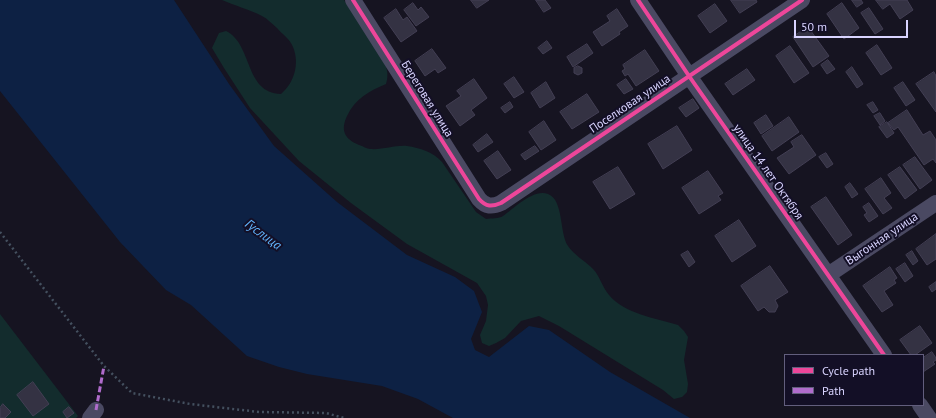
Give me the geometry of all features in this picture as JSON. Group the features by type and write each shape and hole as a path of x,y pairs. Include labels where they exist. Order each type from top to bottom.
{"street":[{"name":"Береговая улица","path":"353,0 479,199 488,206"},
{"name":"улица 14 лет Октября","path":"638,0 689,76 883,354"},
{"name":"Поселковая улица","path":"488,206 494,206 501,203 802,0"},
{"name":"Выгонная улица","path":"828,275 936,203"},
{"path":"921,406 929,418"}],"path":[{"path":"0,232 104,366 132,393 197,405 259,412 326,413 344,418"}],"green space":[{"path":"222,0 344,0 383,59 387,74 386,84 363,96 350,110 344,126 347,137 354,143 369,149 407,146 421,149 430,153 442,162 476,212 486,219 501,217 524,200 537,194 548,194 553,197 559,209 563,233 568,246 590,266 609,295 623,307 678,325 684,331 688,337 684,360 688,384 687,392 682,397 674,399 663,390 559,326 539,316 521,321 505,338 496,343 489,346 482,343 480,335 486,321 488,305 486,296 477,283 407,244 351,203 299,161 250,108 212,48 219,33 226,31 235,37 241,46 254,77 261,86 269,92 281,94 286,90 292,79 296,66 295,53 292,44 288,39 262,16"},
{"path":"0,314 78,416 76,418 0,418"}],"water":[{"name":"Гуслица","path":"0,0 174,0 229,84 274,146 337,202 407,255 455,277 474,291 482,312 471,339 475,350 489,357 529,326 549,330 610,372 690,418 453,418 418,399 382,386 307,374 279,367 247,356 191,305 166,290 120,242 0,91"}],"building":[{"path":"471,0 489,0 477,8"},
{"path":"536,0 545,0 551,8 544,12"},
{"path":"731,0 756,0 757,2 740,13"},
{"path":"852,0 861,0 863,3 857,7"},
{"path":"876,0 907,0 913,10 900,19 890,4 883,9"},
{"path":"413,3 418,10 421,7 429,17 416,26 404,10"},
{"path":"842,3 859,28 844,39 827,14"},
{"path":"715,4 727,21 710,33 698,16"},
{"path":"869,8 883,29 875,34 861,13"},
{"path":"396,9 403,20 407,17 417,31 401,42 384,18"},
{"path":"617,9 628,26 619,32 620,34 602,46 593,32 610,21 607,16"},
{"path":"808,27 829,56 813,67 793,37"},
{"path":"547,41 552,48 543,54 538,48"},
{"path":"587,44 593,53 573,67 567,57"},
{"path":"877,45 892,68 881,75 866,53"},
{"path":"790,46 809,73 794,83 776,56"},
{"path":"432,49 446,68 438,73 435,69 425,76 415,61"},
{"path":"645,50 659,71 636,86 628,74 625,76 622,71 625,69 623,65"},
{"path":"828,60 835,69 827,74 821,65"},
{"path":"578,66 582,68 582,73 578,75 574,73 574,68"},
{"path":"852,67 863,84 857,88 846,72"},
{"path":"747,69 755,80 733,95 725,84"},
{"path":"934,72 936,76 936,112 916,84"},
{"path":"514,77 524,92 514,98 504,84"},
{"path":"474,79 487,98 471,110 475,115 460,126 446,106 461,96 457,91"},
{"path":"626,79 633,89 624,94 617,85"},
{"path":"546,82 555,98 540,108 531,93"},
{"path":"903,82 915,100 906,106 894,88"},
{"path":"587,94 599,112 572,129 560,112"},
{"path":"693,99 699,108 686,117 679,108"},
{"path":"510,102 513,107 505,113 501,108"},
{"path":"873,102 878,110 873,113 867,105"},
{"path":"907,110 923,135 930,131 936,140 936,163 933,159 924,165 898,127 894,130 888,123"},
{"path":"880,113 885,121 880,125 874,116"},
{"path":"766,115 773,126 761,134 754,123"},
{"path":"789,117 799,132 772,151 762,136"},
{"path":"544,121 556,140 541,150 529,132"},
{"path":"887,122 894,133 887,138 879,127"},
{"path":"677,126 692,150 663,169 648,144"},
{"path":"487,134 493,142 478,152 473,145"},
{"path":"802,135 816,155 789,174 777,158 794,147 791,142"},
{"path":"535,146 539,151 525,160 521,155"},
{"path":"498,151 511,170 497,179 484,161"},
{"path":"826,153 833,164 827,168 819,157"},
{"path":"915,157 932,180 920,189 903,165"},
{"path":"618,167 635,194 610,209 593,182"},
{"path":"900,167 917,190 905,199 888,175"},
{"path":"708,171 723,193 718,196 721,200 699,214 682,188"},
{"path":"881,178 891,193 884,198 892,208 883,214 865,189"},
{"path":"850,183 858,194 852,198 845,187"},
{"path":"826,197 852,235 838,245 811,207"},
{"path":"869,203 878,216 869,222 864,215 867,213 863,207"},
{"path":"739,220 756,246 732,262 715,236"},
{"path":"936,234 936,259 927,265 916,249"},
{"path":"688,251 695,262 689,267 681,255"},
{"path":"912,251 918,261 913,265 906,255"},
{"path":"905,263 913,276 905,282 896,269"},
{"path":"770,266 788,292 775,300 778,306 775,312 769,312 764,307 758,311 741,286"},
{"path":"890,267 897,278 894,280 896,283 884,291 893,305 882,312 863,286"},
{"path":"936,282 936,289 932,292 929,287"},
{"path":"920,326 932,343 916,354 910,354 900,340"},
{"path":"932,352 936,360 933,362 935,364 924,371 924,357"},
{"path":"33,382 49,404 33,416 17,395"},
{"path":"3,404 11,412 5,418 0,418 0,408"},
{"path":"69,407 74,413 67,418 63,412"}],"marked path":[{"path":"96,410 104,366"}],"cycle path":[{"path":"353,0 479,199 484,204 492,206 501,203 802,0"},
{"path":"638,0 689,76 883,354"}]}
